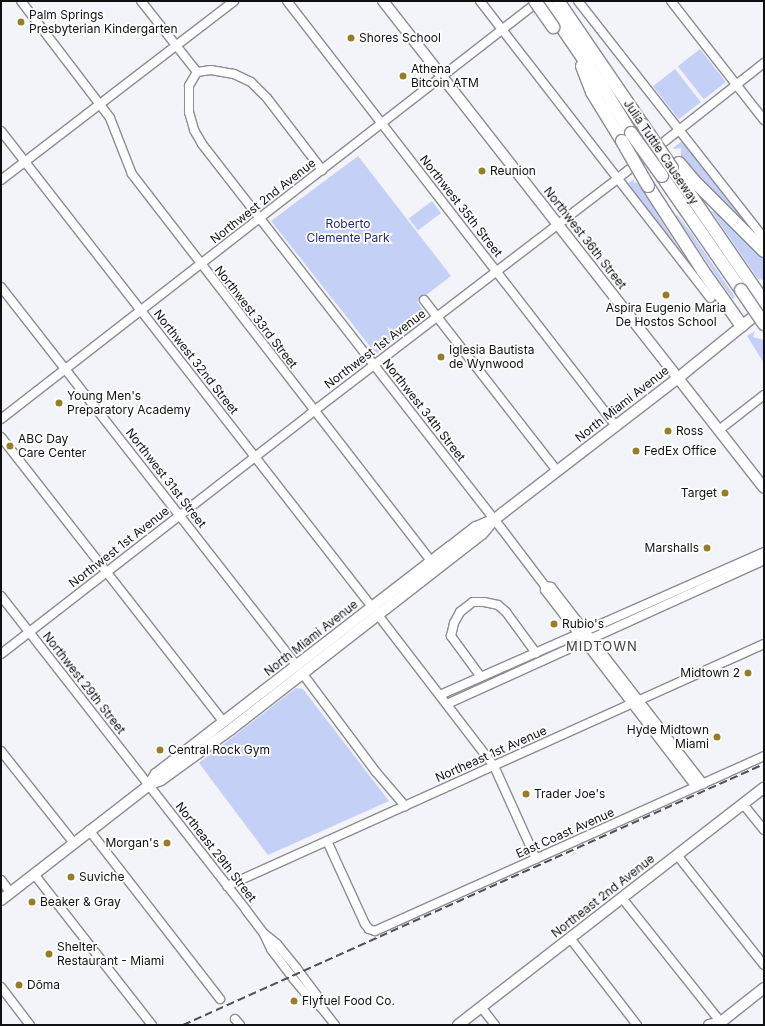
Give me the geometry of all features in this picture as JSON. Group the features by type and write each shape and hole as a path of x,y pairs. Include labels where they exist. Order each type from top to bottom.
{"highway":[{"path":"535,1 556,25 602,86 631,133"},
{"path":"544,1 556,25 582,66 631,133"},
{"name":"Julia Tuttle Causeway","path":"558,1 675,166 745,286 764,324"},
{"path":"582,66 592,92 648,186 703,271 742,326"},
{"name":"Julia Tuttle Causeway","path":"631,133 745,286 764,302"},
{"path":"675,166 694,182 764,251"}],"main road":[{"name":"Northwest 36th Street","path":"383,1 764,488"},
{"name":"North Miami Avenue","path":"1,900 89,830 149,785 161,780 248,715 266,695 300,670 360,616 375,611 431,561 476,527 494,519 678,378 764,308"},
{"name":"North Miami Avenue","path":"149,785 156,774 224,722 300,670 375,611 482,534 494,519"},
{"path":"375,611 440,561 450,547"},
{"name":"Northeast 2nd Avenue","path":"458,1025 764,788"},
{"path":"709,1025 721,1024 764,988"}],"street":[{"name":"Northwest 33rd Street","path":"21,1 110,118 132,174 200,265 431,561"},
{"path":"141,1 197,72 211,70 234,74 251,82 267,98 322,170"},
{"path":"1,180 234,1"},
{"name":"Northwest 35th Street","path":"287,1 616,426"},
{"path":"480,1 710,298"},
{"name":"Northwest 2nd Avenue","path":"1,419 540,1"},
{"path":"578,1 680,129 764,238"},
{"path":"671,1 764,120"},
{"name":"Northwest 1st Avenue","path":"1,654 180,516 314,410 617,179 764,63"},
{"name":"Northwest 34th Street","path":"197,72 189,86 190,112 194,130 202,144 494,519 545,586 545,590 582,633 700,786"},
{"name":"Northwest 32nd Street","path":"1,131 494,766 536,859"},
{"name":"Northwest 31st Street","path":"1,287 64,370 300,670 376,772 405,806"},
{"path":"424,300 557,471"},
{"path":"719,430 764,395"},
{"path":"1,437 224,722"},
{"path":"440,695 764,552"},
{"path":"447,704 764,560"},
{"name":"Northwest 29th Street","path":"1,596 149,785"},
{"path":"481,677 451,636 454,623 460,612 474,602 484,602 501,607 536,653"},
{"name":"Northeast 1st Avenue","path":"227,886 764,644"},
{"path":"1,751 74,843"},
{"name":"East Coast Avenue","path":"327,841 365,924 369,929 375,931 764,756"},
{"name":"Northeast 29th Street","path":"149,785 264,934 277,944 297,969 317,996 321,1007 335,1025"},
{"path":"743,804 764,830"},
{"path":"89,830 220,999"},
{"path":"677,855 764,965"},
{"path":"34,874 152,1025"},
{"path":"1,880 10,892"},
{"path":"622,898 721,1024"},
{"path":"570,938 637,1025"},
{"path":"1,987 30,1025"},
{"path":"481,1007 495,1025"}],"green space":[{"path":"700,49 726,82 704,99 678,66"},
{"path":"675,69 701,102 679,119 653,86"},
{"path":"683,140 764,243 715,196 681,158 681,148 673,148"},
{"name":"Roberto Clemente Park","path":"358,156 451,276 417,302 427,315 376,354 271,221"},
{"path":"634,179 634,182 638,183 692,270 634,193 630,192 626,185"},
{"path":"432,201 441,213 418,230 409,218"},
{"path":"716,207 764,255 764,280 758,279 712,212"},
{"path":"677,215 690,231 735,297 733,299 676,216"},
{"path":"755,331 753,337 764,340 764,363 747,336"},
{"path":"296,688 303,689 389,801 268,855 199,763"}],"railway":[{"path":"183,1025 764,764"}],"place":[{"name":"Palm Springs Presbyterian Kindergarten","path":"21,22"},
{"name":"Shores School","path":"351,38"},
{"name":"Athena Bitcoin ATM","path":"403,76"},
{"name":"Reunion","path":"482,171"},
{"name":"Aspira Eugenio Maria De Hostos School","path":"666,295"},
{"name":"Iglesia Bautista de Wynwood","path":"441,357"},
{"name":"Young Men's Preparatory Academy","path":"59,403"},
{"name":"Ross","path":"668,431"},
{"name":"ABC Day Care Center","path":"10,446"},
{"name":"FedEx Office","path":"636,451"},
{"name":"Target","path":"725,493"},
{"name":"Marshalls","path":"707,548"},
{"name":"Rubio's","path":"554,624"},
{"name":"Midtown 2","path":"748,673"},
{"name":"Hyde Midtown Miami","path":"717,737"},
{"name":"Central Rock Gym","path":"160,750"},
{"name":"Trader Joe's","path":"526,794"},
{"name":"Morgan's","path":"167,843"},
{"name":"Suviche","path":"71,877"},
{"name":"Beaker & Gray","path":"32,902"},
{"name":"Shelter Restaurant - Miami","path":"49,954"},
{"name":"Dōma","path":"19,985"},
{"name":"Flyfuel Food Co.","path":"294,1001"}],"district":[{"name":"MIDTOWN","path":"602,646"}]}
